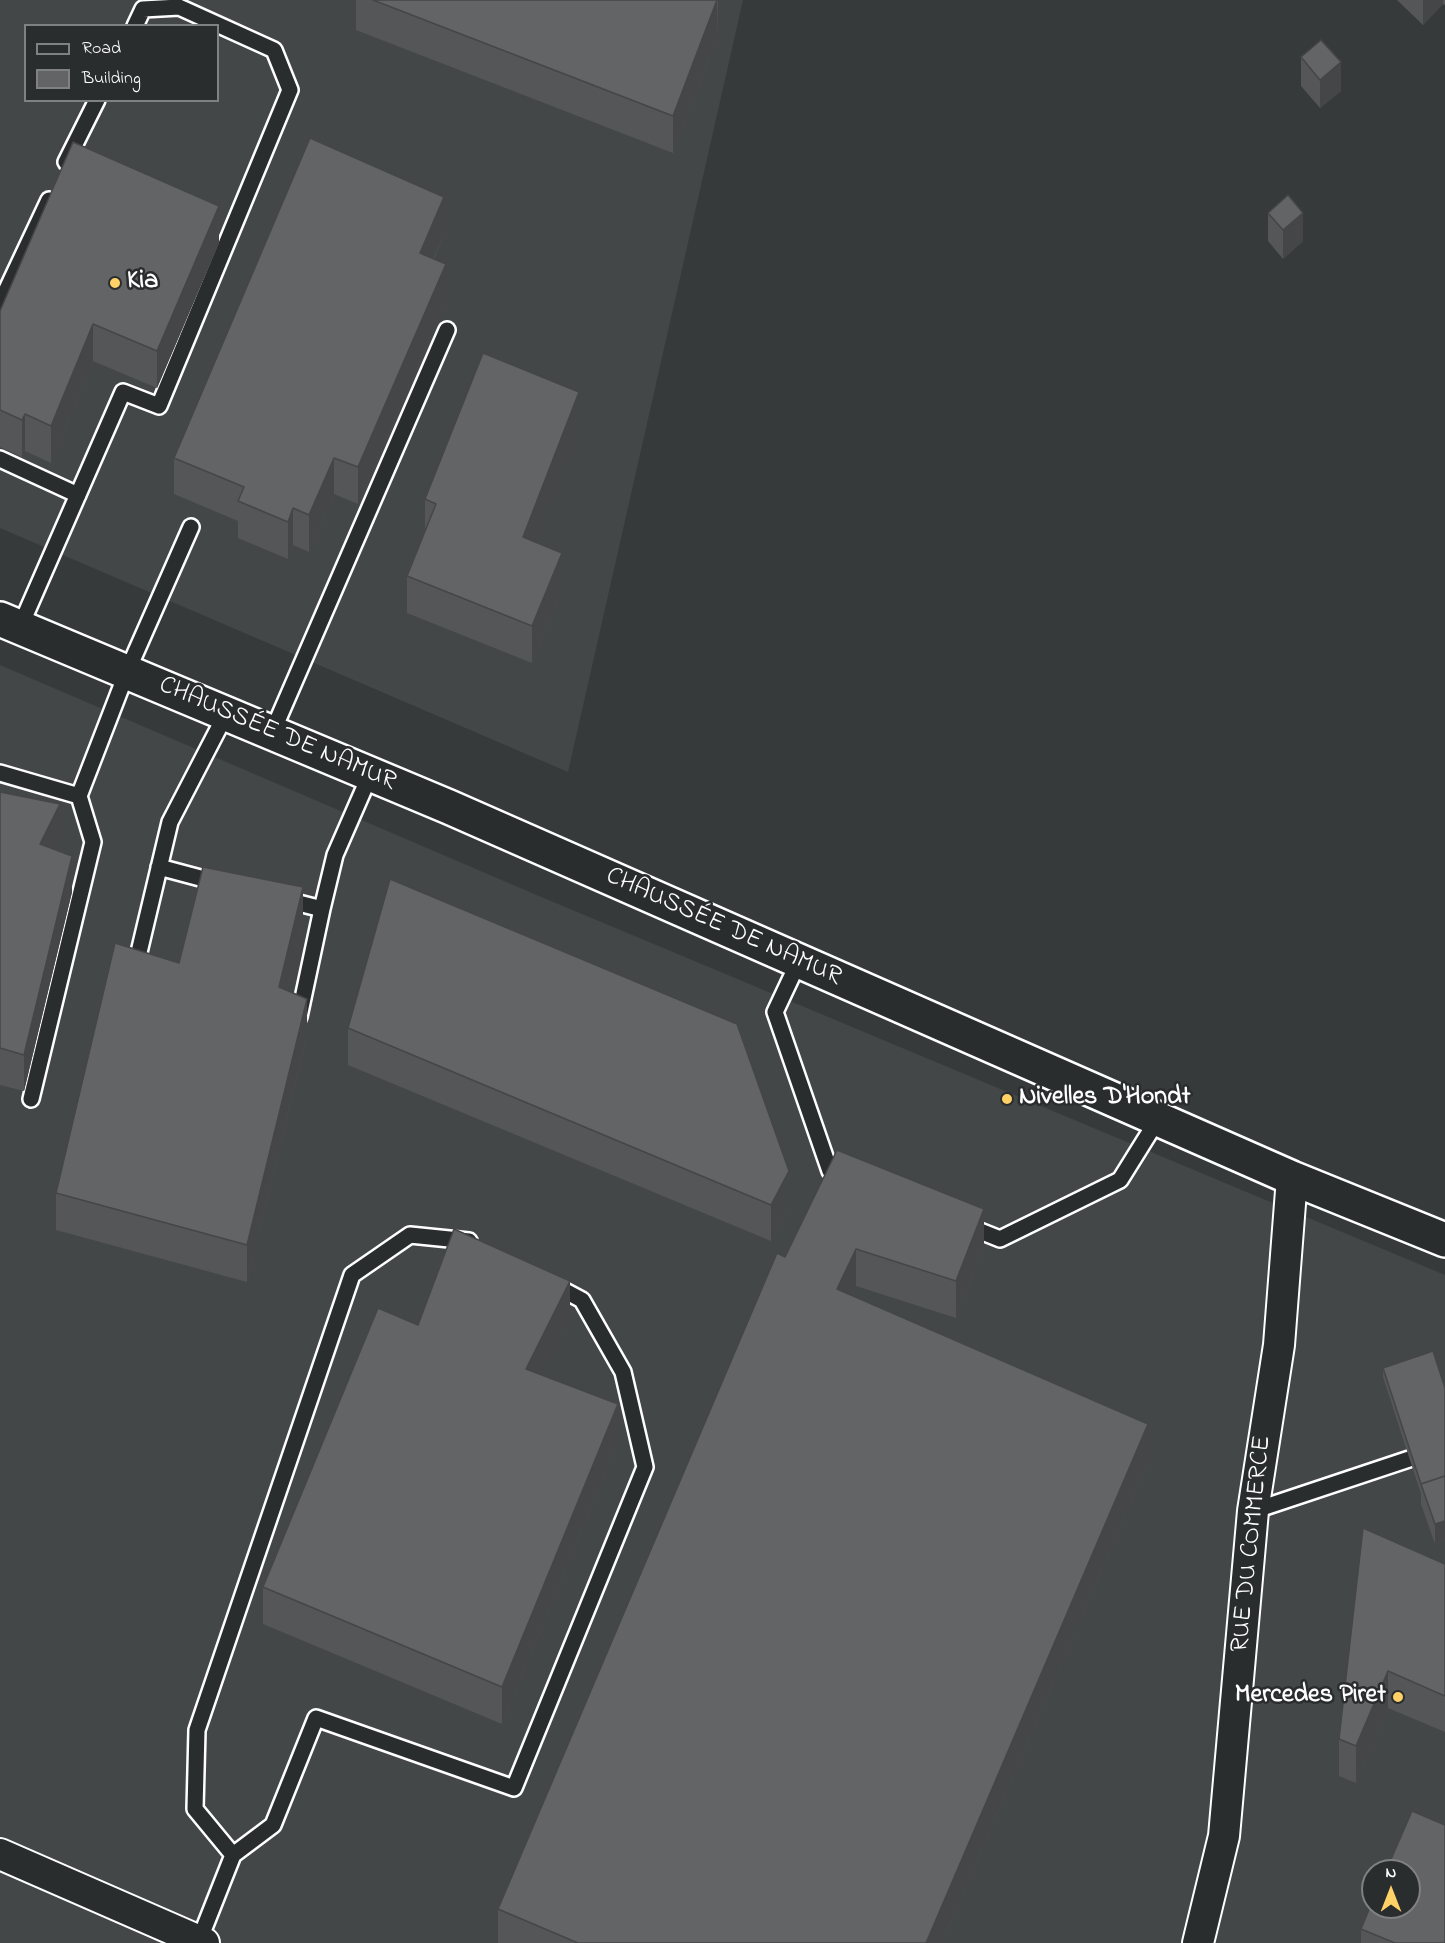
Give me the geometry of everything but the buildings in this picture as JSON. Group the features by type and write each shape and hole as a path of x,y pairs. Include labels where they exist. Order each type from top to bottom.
{"main road":[{"name":"CHAUSSÉE DE NAMUR","path":"10,623 370,775 1292,1178 1445,1240"}],"street":[{"name":"RUE DU COMMERCE","path":"1198,1943 1224,1836 1253,1511 1278,1345 1292,1178"},
{"path":"0,1854 201,1942"}],"lane":[{"path":"136,24 143,9 179,6 218,24"},
{"path":"10,623 78,495 123,392 159,406 290,90 274,50 219,25"},
{"path":"0,304 96,102"},
{"path":"272,733 447,330"},
{"path":"0,459 78,495"},
{"path":"31,1099 93,842 79,796 126,672 191,526"},
{"path":"134,975 170,822 226,714"},
{"path":"0,773 79,796"},
{"path":"297,1023 335,855 370,775"},
{"path":"159,867 235,887"},
{"path":"268,895 322,909"},
{"path":"799,961 775,1012 831,1172 852,1180"},
{"path":"947,1218 1000,1239 1119,1180 1158,1119"},
{"path":"233,1855 195,1809 197,1730 352,1275 410,1235 470,1241 480,1246"},
{"path":"201,1942 233,1855 273,1825 316,1718 514,1788 645,1467 623,1372 582,1300 541,1279"},
{"path":"1253,1511 1445,1447"}],"shaded area":[{"path":"0,0 743,0 568,772 0,528"},
{"path":"0,665 539,896 1445,1275 1445,1943 0,1943"}],"place":[{"name":"Kia","path":"115,283"},
{"name":"Nivelles D'Hondt","path":"1007,1099"},
{"name":"Mercedes Piret","path":"1398,1697"}]}
